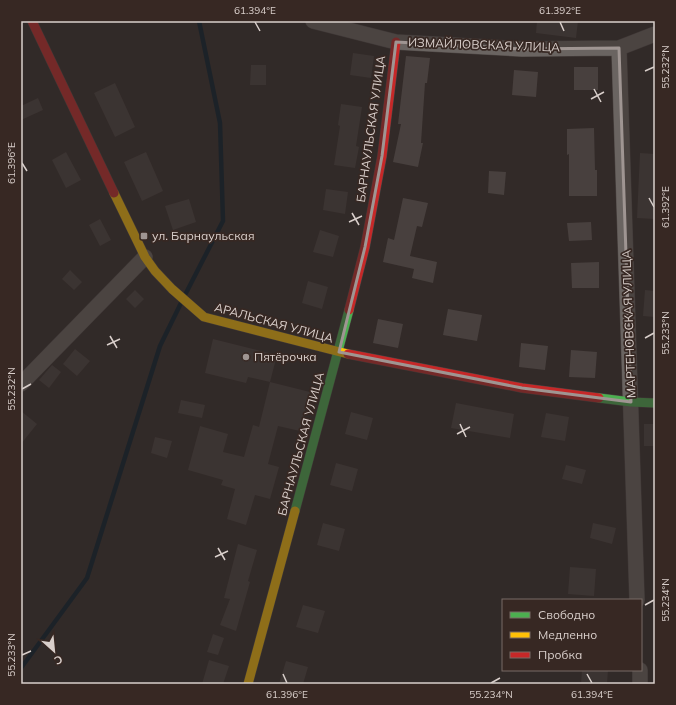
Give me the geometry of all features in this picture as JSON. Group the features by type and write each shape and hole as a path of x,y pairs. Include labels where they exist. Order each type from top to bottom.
{"street":[{"name":"АРАЛЬСКАЯ УЛИЦА","path":"32,21 145,257 155,271 172,289 204,317 339,352 522,388 631,402 655,403"},
{"name":"ИЗМАЙЛОВСКАЯ УЛИЦА","path":"313,21 396,42 522,49 619,48 655,34"},
{"name":"БАРНАУЛЬСКАЯ УЛИЦА","path":"248,684 339,352 365,247 382,156 396,42"},
{"name":"МАРТЕНОВСКАЯ УЛИЦА","path":"619,48 638,599"},
{"path":"21,384 145,257"},
{"path":"640,671 640,684"}],"highlighted area":[{"path":"396,42 522,49 619,48 631,402 522,388 339,352 365,247 382,156"}],"building":[{"path":"537,21 578,21 576,38 536,33"},
{"path":"353,53 374,56 371,78 350,75"},
{"path":"406,56 430,58 427,83 425,83 421,143 423,143 418,167 393,162 401,124 398,124"},
{"path":"251,65 266,65 266,85 250,85"},
{"path":"574,67 598,67 598,90 574,90"},
{"path":"514,70 538,72 536,97 512,95"},
{"path":"115,83 135,127 115,137 94,93"},
{"path":"38,98 43,110 21,120 21,106"},
{"path":"341,104 362,107 356,146 359,147 355,168 334,165 340,126 338,125"},
{"path":"594,128 597,196 569,196 569,154 567,155 567,129"},
{"path":"66,152 81,180 66,188 52,160"},
{"path":"146,152 163,191 142,201 124,162"},
{"path":"640,153 655,154 655,219 637,218"},
{"path":"489,171 506,172 504,195 488,193"},
{"path":"326,189 348,192 345,214 323,210"},
{"path":"403,198 428,203 422,227 417,226 410,256 437,262 433,283 412,278 414,269 383,262 388,238 394,240"},
{"path":"189,199 196,222 173,230 165,206"},
{"path":"100,219 111,240 100,246 89,225"},
{"path":"591,222 592,240 569,241 567,223"},
{"path":"320,230 339,236 333,257 313,252"},
{"path":"599,262 599,288 572,288 571,263"},
{"path":"70,270 82,282 74,290 62,279"},
{"path":"308,281 328,287 322,309 302,303"},
{"path":"135,290 144,299 135,308 126,299"},
{"path":"645,290 655,291 655,317 643,316"},
{"path":"448,309 482,315 477,341 443,335"},
{"path":"378,319 403,324 398,348 373,343"},
{"path":"213,339 277,355 270,382 248,377 246,383 205,373"},
{"path":"521,343 548,346 545,370 519,367"},
{"path":"75,349 90,361 77,376 63,364"},
{"path":"571,350 597,352 595,378 569,377"},
{"path":"52,365 61,372 49,388 39,380"},
{"path":"270,382 310,392 300,431 278,426 268,464 279,467 270,499 255,495 246,525 227,519 235,489 221,485 223,480 188,470 200,426 228,434 223,452 244,457 253,425 259,427"},
{"path":"181,400 205,405 202,418 178,413"},
{"path":"456,403 514,414 510,438 451,428"},
{"path":"21,411 37,424 21,444"},
{"path":"351,412 373,418 367,440 345,434"},
{"path":"546,413 569,417 565,441 541,437"},
{"path":"644,424 655,424 655,446 644,446"},
{"path":"155,437 172,441 167,458 151,453"},
{"path":"336,463 358,469 352,491 330,485"},
{"path":"566,465 586,470 582,484 562,479"},
{"path":"323,523 345,529 339,551 317,545"},
{"path":"593,523 616,528 612,544 590,538"},
{"path":"238,544 257,550 248,581 250,582 236,631 220,625 230,599 224,598"},
{"path":"570,567 596,569 594,596 568,594"},
{"path":"303,605 325,611 318,633 296,627"},
{"path":"213,634 224,638 218,655 207,652"},
{"path":"209,660 229,666 223,684 202,684"},
{"path":"286,661 308,667 303,684 279,684"},
{"path":"582,671 608,671 607,684 581,684"}],"waterway":[{"path":"186,293 223,221 220,123 199,21"},
{"path":"21,668 87,578 160,346 181,303"}],"traffic: fast":[{"path":"295,511 349,310"},
{"path":"599,398 655,403"}],"traffic: slow":[{"path":"114,193 145,257 155,271 172,289 204,317 348,354"},
{"path":"248,684 295,511"}],"traffic: jam":[{"path":"32,21 114,193"},
{"path":"349,310 365,247 382,156 396,42"},
{"path":"348,354 522,388 599,398"}],"place":[{"name":"ул. Барнаульская","path":"144,236"},
{"name":"Пятёрочка","path":"246,357"}]}
